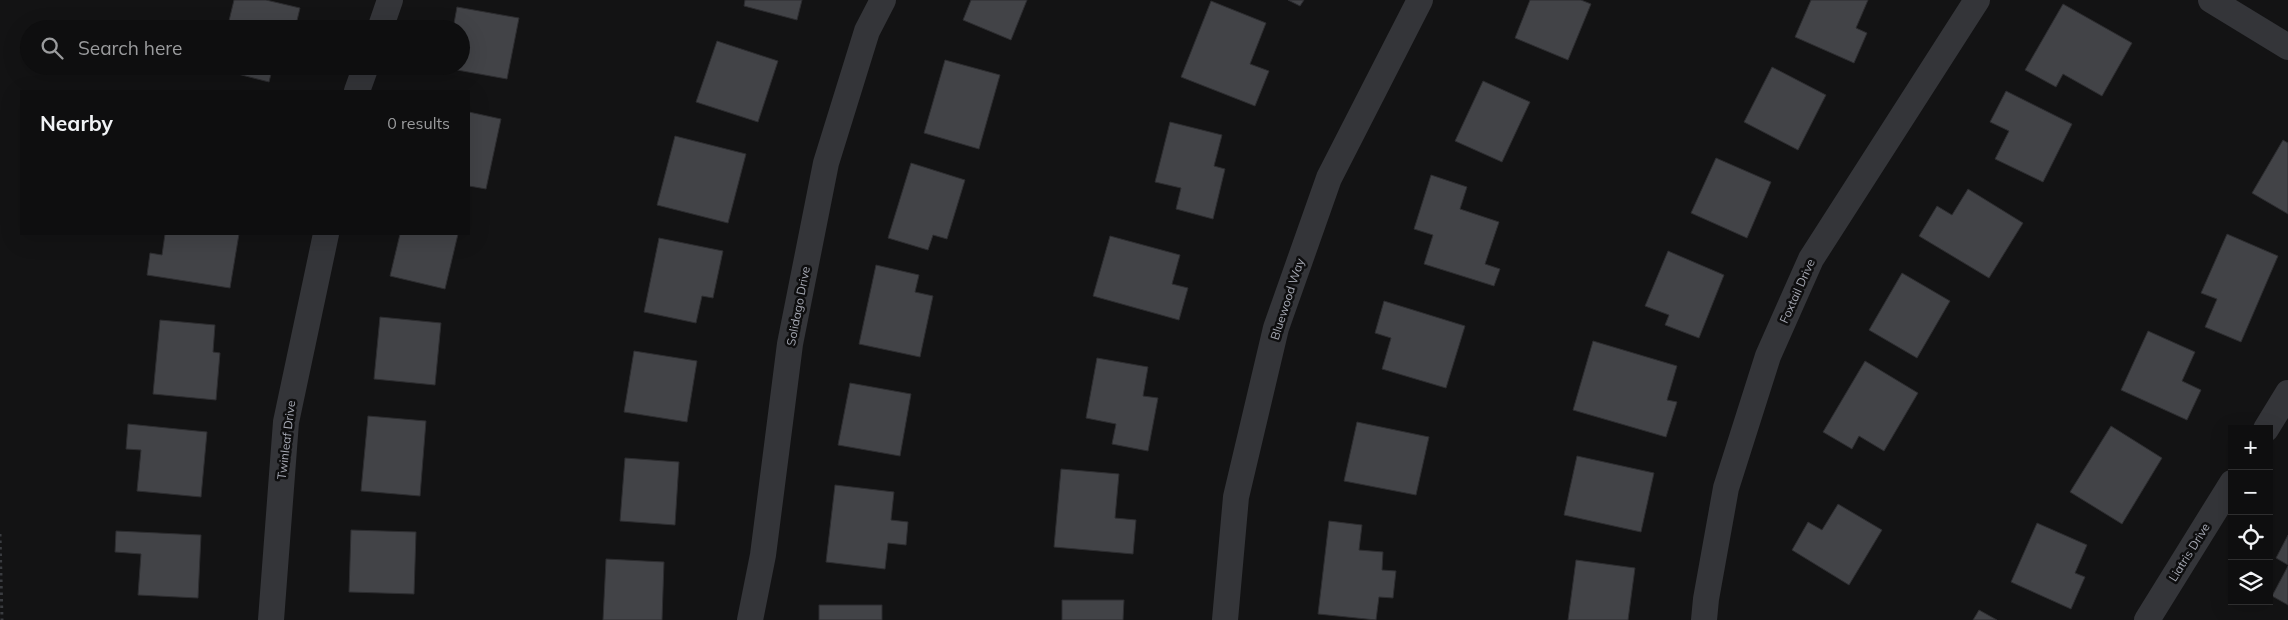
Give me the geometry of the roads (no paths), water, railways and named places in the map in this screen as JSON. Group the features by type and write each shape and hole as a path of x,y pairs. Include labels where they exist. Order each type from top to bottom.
{"street":[{"path":"383,20 390,0"},
{"name":"Solidago Drive","path":"750,620 763,555 790,344 826,164 867,31 883,0"},
{"name":"Bluewood Way","path":"1225,620 1236,497 1276,328 1329,178 1420,0"},
{"name":"Foxtail Drive","path":"1704,620 1726,488 1768,356 1811,259 1977,0"},
{"path":"2211,0 2288,48"},
{"path":"357,90 363,75"},
{"name":"Twinleaf Drive","path":"271,620 286,422 326,235"},
{"path":"2268,425 2288,393"},
{"name":"Liatris Drive","path":"2147,620 2228,489"}]}
